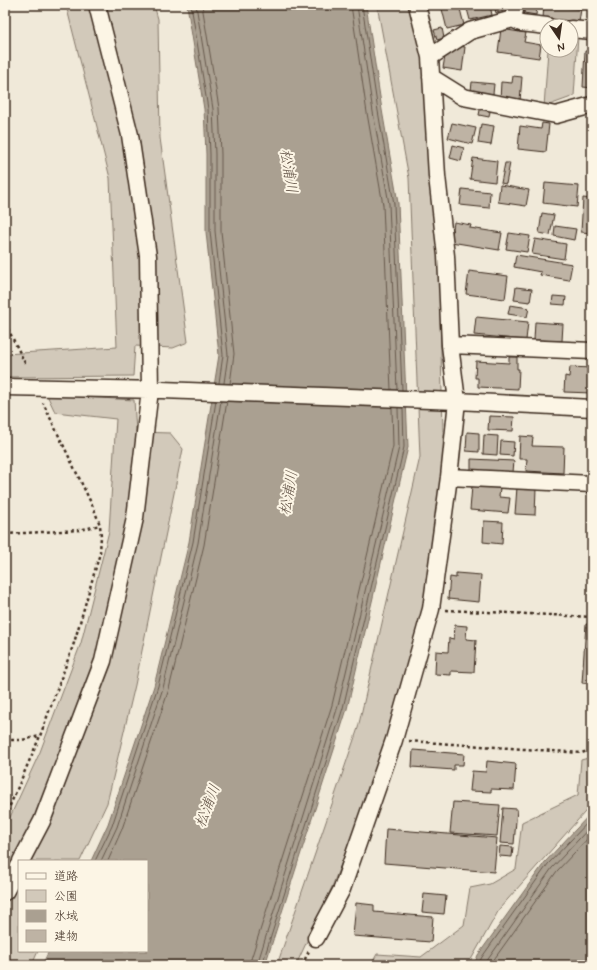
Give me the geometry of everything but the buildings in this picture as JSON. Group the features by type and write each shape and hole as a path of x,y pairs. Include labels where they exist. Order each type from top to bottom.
{"street":[{"path":"22,860 42,821 103,661 136,518 156,390 148,256 130,135 97,5"},
{"path":"316,938 342,889 394,740 431,609 449,477 450,345 446,256 437,176 430,57 417,5"},
{"path":"430,57 470,31 514,12 520,23 539,25"},
{"path":"579,30 592,31"},
{"path":"432,77 463,97 556,115 592,105"},
{"path":"450,345 592,351"},
{"path":"5,386 450,401 592,408"},
{"path":"449,477 592,484"},
{"path":"5,892 18,868"}],"path":[{"path":"5,323 26,365"},
{"path":"5,817 40,736 74,643 100,553 102,536 100,525 94,509 43,403"},
{"path":"5,534 80,530 100,525"},
{"path":"431,609 592,617"},
{"path":"5,740 22,740 40,736"},
{"path":"394,740 582,753 592,749"}],"green space":[{"path":"66,5 154,5 158,19 160,138 188,342 173,348 135,346 133,376 5,377 5,354 117,347 110,178"},
{"path":"377,5 411,5 425,58 439,270 444,473 427,610 390,738 332,887 296,965 277,965 358,728 420,457 409,178"},
{"path":"547,58 577,58 574,96 544,107"},
{"path":"47,395 134,400 136,432 170,433 183,449 135,685 107,803 80,860 18,860 18,952 38,952 32,965 5,965 5,828 40,752 81,643 109,531 116,419 55,412"},
{"path":"592,757 592,804 500,908 468,965 371,965 377,954 421,957 464,925 470,888 490,884 516,869 522,822 578,795 581,760"}],"water":[{"name":"松浦川","path":"187,5 366,5 398,203 408,447 347,709 265,965 42,965 48,952 148,952 148,860 91,860 108,824 154,686 189,542 219,355 206,232 206,154 204,109"},
{"path":"592,812 592,965 474,965 478,955 545,862"}]}
